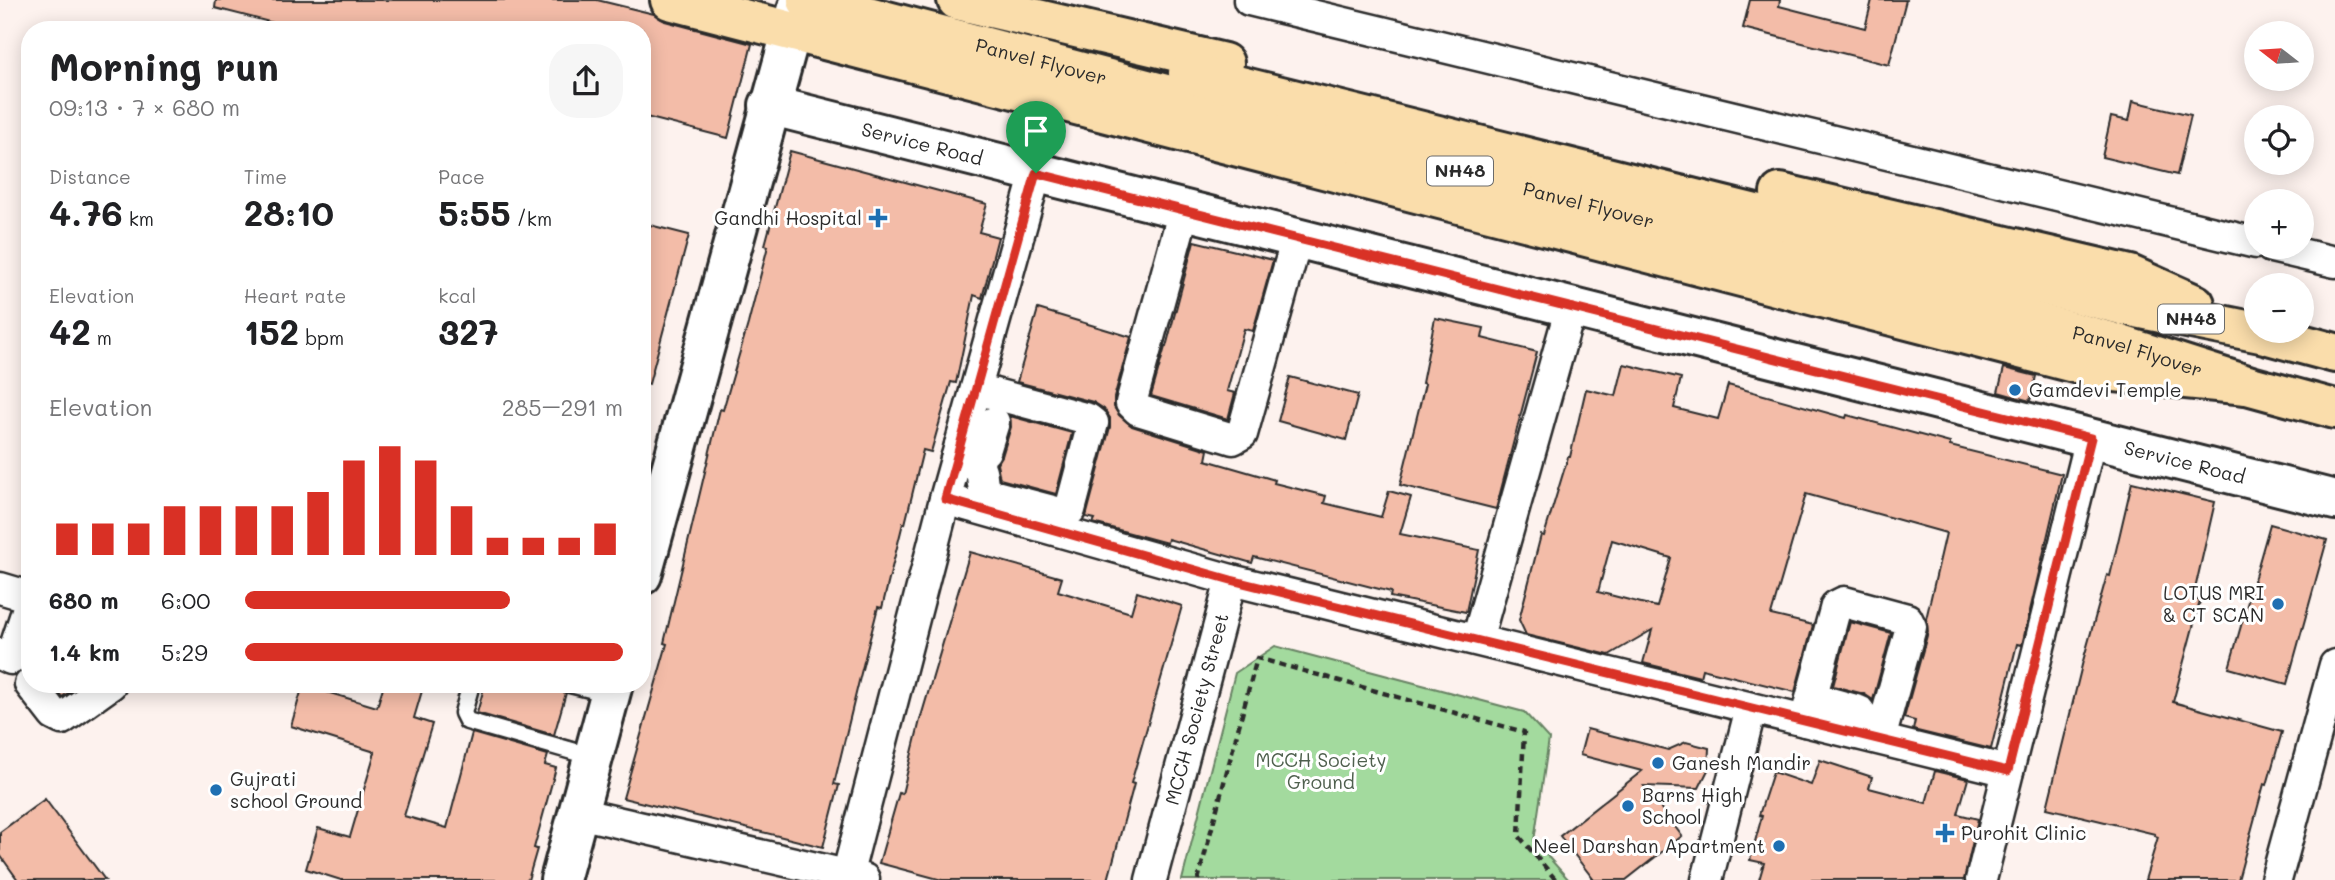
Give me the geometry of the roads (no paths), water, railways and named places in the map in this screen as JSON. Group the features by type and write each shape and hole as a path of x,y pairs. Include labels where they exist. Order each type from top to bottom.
{"highway":[{"path":"670,0 799,10 2105,371 2247,385"},
{"name":"Panvel Flyover","path":"898,0 2122,306 2244,330"},
{"path":"957,0 2130,275 2244,326"},
{"name":"Panvel Flyover","path":"799,10 2112,342 2247,385"},
{"name":"NH48","path":"2298,343 2335,353"},
{"name":"NH48","path":"2247,385 2335,409"}],"street":[{"path":"1250,0 2244,240"},
{"path":"651,542 769,105 799,10"},
{"name":"Service Road","path":"769,105 2335,500"},
{"path":"578,813 853,878 945,499 1036,173"},
{"path":"1184,210 1131,402 1138,410 1233,439 1242,434 1297,239"},
{"path":"2314,257 2335,262"},
{"path":"1477,640 1571,307"},
{"path":"945,499 1055,521 1070,510 1093,424 1088,419 976,389"},
{"path":"958,452 985,451 994,422"},
{"path":"1981,880 2091,438"},
{"path":"958,452 982,470 983,488 988,494 1055,521 1231,580 1751,708 1809,709 1869,737 2008,771"},
{"name":"MCCH Society Street","path":"1151,880 1231,580"},
{"path":"0,588 21,594"},
{"path":"1809,709 1836,606 1844,602 1907,619 1911,627 1869,737"},
{"path":"21,622 5,657 21,674"},
{"path":"2276,880 2335,665"},
{"path":"37,693 54,715 62,719 98,693"},
{"path":"560,880 610,693"},
{"path":"1707,880 1751,708"}],"lane":[{"path":"469,693 463,713 467,721 593,757"}],"place":[{"name":"Gandhi Hospital","path":"878,218"},
{"name":"Gamdevi Temple","path":"2015,390"},
{"name":"LOTUS MRI & CT SCAN","path":"2278,604"},
{"name":"Ganesh Mandir","path":"1658,763"},
{"name":"Gujrati school Ground","path":"216,790"},
{"name":"Barns High School","path":"1628,806"},
{"name":"Purohit Clinic","path":"1945,833"},
{"name":"Neel Darshan Apartment","path":"1779,846"}],"park label":[{"name":"MCCH Society Ground","path":"1321,771"}]}
